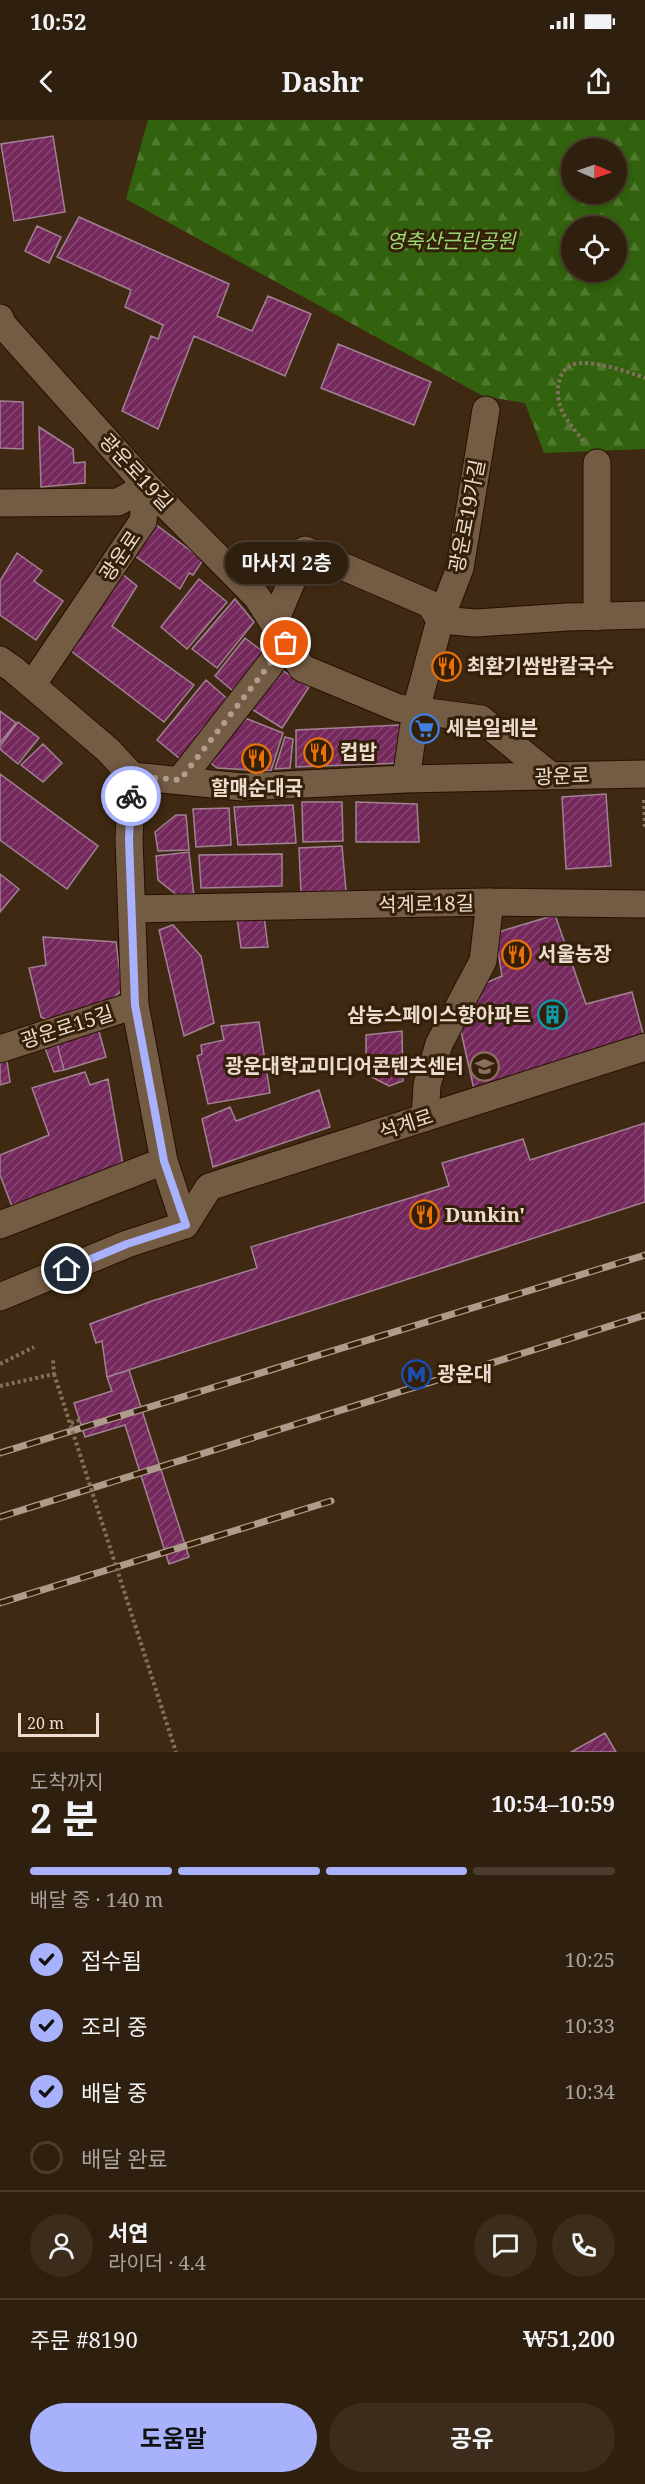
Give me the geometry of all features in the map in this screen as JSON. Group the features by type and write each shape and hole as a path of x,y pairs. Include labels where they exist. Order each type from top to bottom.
{"street":[{"name":"광운로19길","path":"0,318 3,325 147,486 257,597 302,668 398,708 481,719 551,776"},
{"name":"광운로19가길","path":"416,710 440,620 460,568 486,410"},
{"path":"597,463 597,616"},
{"name":"광운로","path":"0,503 118,501 147,486"},
{"name":"광운로","path":"32,685 143,521 147,486"},
{"path":"180,780 280,633 304,550 430,604 440,620 476,623 645,615"},
{"path":"0,660 108,750 132,776 129,839 135,1005 164,1161 186,1225 2,1289"},
{"path":"406,780 416,710"},
{"name":"광운로","path":"132,776 242,787 645,774"},
{"path":"490,902 642,904"},
{"name":"석계로18길","path":"132,909 490,902 483,961 439,1044 427,1085 425,1118"},
{"name":"광운로15길","path":"0,1049 135,1005"},
{"name":"석계로","path":"186,1225 209,1187 645,1047"},
{"path":"0,1225 164,1161"}],"path":[{"path":"597,463 560,407 558,382 561,373 573,364 592,364 628,371 645,378"},
{"path":"0,1364 34,1347"},
{"path":"53,1360 54,1374 176,1752"},
{"path":"0,1386 54,1374"},
{"path":"71,1423 80,1420"}],"green space":[{"name":"영축산근린공원","path":"148,120 645,120 645,449 544,453 525,403 483,396 126,199"}],"building":[{"path":"53,136 65,212 14,221 1,144"},
{"path":"79,217 229,284 217,316 252,331 268,296 311,314 285,376 194,336 158,429 122,411 151,336 158,339 163,325 125,307 131,290 57,257"},
{"path":"37,226 61,237 49,263 25,251"},
{"path":"338,344 431,382 414,425 321,388"},
{"path":"0,401 23,402 23,449 0,448"},
{"path":"39,427 73,449 74,463 85,462 85,483 41,487"},
{"path":"155,524 203,560 193,575 189,573 180,589 134,555"},
{"path":"17,553 42,571 34,581 63,601 36,640 0,615 0,581"},
{"path":"116,569 137,586 112,626 194,685 164,722 66,647"},
{"path":"199,579 227,602 187,649 161,627"},
{"path":"235,599 254,622 217,668 192,649"},
{"path":"245,638 270,657 239,696 215,676"},
{"path":"280,669 309,687 282,728 250,708"},
{"path":"206,680 231,702 185,763 157,740"},
{"path":"0,711 16,723 0,743"},
{"path":"245,718 283,733 271,771 217,768 208,761"},
{"path":"18,722 39,738 18,764 0,749 0,746"},
{"path":"400,725 401,763 296,767 296,730"},
{"path":"285,737 293,739 290,768 275,769"},
{"path":"43,744 62,763 43,782 21,765"},
{"path":"0,774 98,846 67,889 0,840"},
{"path":"606,794 611,866 566,869 562,797"},
{"path":"302,802 342,802 343,841 303,842"},
{"path":"356,802 417,804 419,842 356,842"},
{"path":"293,805 296,843 238,845 234,807"},
{"path":"229,808 231,845 196,847 193,809"},
{"path":"176,815 186,815 189,850 158,851 155,832"},
{"path":"342,846 346,891 301,893 299,848"},
{"path":"189,852 194,896 177,895 158,880 156,856"},
{"path":"282,854 282,886 201,888 199,855"},
{"path":"0,874 19,889 0,912"},
{"name":"삼능스페이스향아파트","path":"555,915 586,1004 632,992 645,1041 475,1094 460,1027 483,984 502,976 495,933"},
{"path":"264,916 268,947 241,948 237,917"},
{"path":"173,925 201,956 214,1023 184,1036 159,930"},
{"path":"43,937 116,942 122,990 112,1000 47,1020 41,1017 29,968 46,965"},
{"path":"259,1022 270,1093 208,1104 197,1056 202,1054 201,1045 224,1040 221,1026"},
{"path":"98,1028 106,1057 64,1070 56,1040"},
{"path":"402,1031 403,1081 389,1086 366,1074 366,1035"},
{"path":"57,1044 64,1070 54,1072 45,1048"},
{"path":"7,1061 10,1082 0,1085 0,1063"},
{"path":"85,1072 90,1085 108,1079 123,1165 13,1209 0,1175 0,1155 49,1135 32,1088"},
{"path":"319,1090 330,1127 213,1167 202,1119 230,1107 236,1121"},
{"path":"645,1123 645,1202 107,1377 102,1341 96,1343 90,1324 152,1301 257,1268 251,1247 449,1186 442,1163 523,1139 530,1160"},
{"path":"129,1370 189,1557 169,1564 125,1425 85,1437 74,1403 112,1391 107,1377"},
{"path":"605,1733 616,1752 571,1752"}],"railway":[{"path":"0,1453 645,1255"},
{"path":"0,1517 645,1315"},
{"path":"0,1603 331,1501"}],"way so far":[{"path":"131,796 132,776 180,780 286,643"}],"place":[{"name":"마사지 2층","path":"286,643"},
{"name":"최환기쌈밥칼국수","path":"446,666"},
{"name":"세븐일레븐","path":"425,728"},
{"name":"컵밥","path":"319,752"},
{"name":"할매순대국","path":"257,758"},
{"name":"서울농장","path":"517,954"},
{"name":"삼능스페이스향아파트","path":"552,1015"},
{"name":"광운대학교미디어콘텐츠센터","path":"485,1066"},
{"name":"Dunkin'","path":"424,1215"},
{"name":"광운대","path":"416,1374"}],"route":[{"path":"67,1269 127,1244 186,1225 164,1161 135,1005 129,839 131,796"}]}
